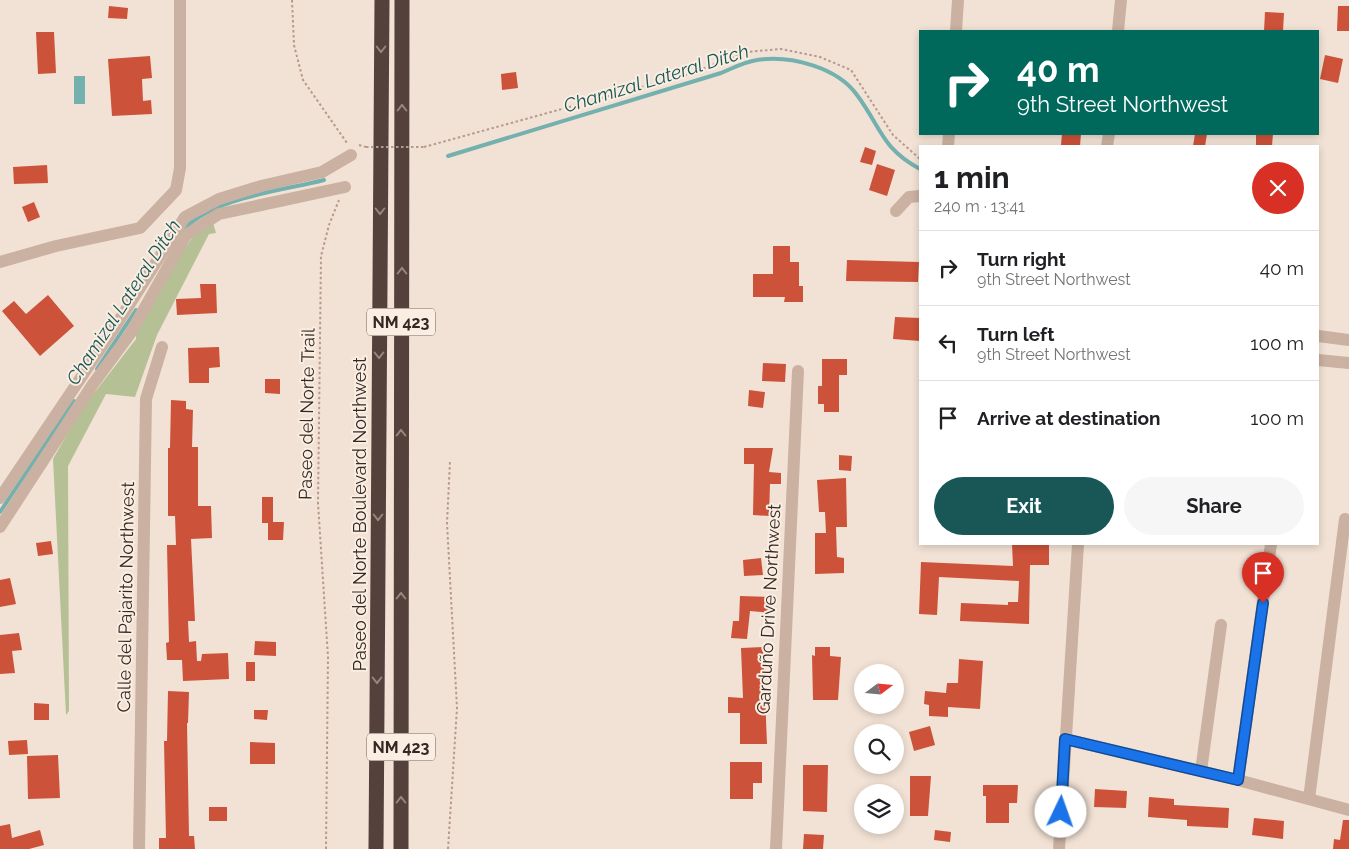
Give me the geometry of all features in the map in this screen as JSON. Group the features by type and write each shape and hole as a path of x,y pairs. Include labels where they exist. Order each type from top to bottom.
{"highway":[{"name":"Paseo del Norte Boulevard Northwest","path":"376,849 382,0"},
{"name":"NM 423","path":"400,849 402,0"}],"street":[{"path":"0,262 56,246 140,228 176,190 180,168 180,0"},
{"path":"956,30 958,0"},
{"path":"1118,30 1121,0"},
{"path":"0,498 115,328 185,217 228,196 261,186 322,172 351,155"},
{"path":"0,526 93,384 130,334 186,235 219,214 345,187"},
{"path":"896,211 909,198 919,196"},
{"path":"1319,336 1349,340"},
{"name":"Calle del Pajarito Northwest","path":"139,849 146,399 162,347"},
{"path":"1319,360 1349,363"},
{"name":"Garduño Drive Northwest","path":"776,849 798,371"},
{"path":"1309,799 1345,519"},
{"path":"1059,849 1078,545"},
{"path":"1238,780 1271,545"},
{"path":"1201,771 1221,625"},
{"path":"1065,739 1238,780 1349,810"}],"path":[{"path":"292,0 294,45 303,80 345,140 351,155"},
{"path":"366,147 424,147 689,74 746,52 781,49 820,57 851,70 893,135 919,158"},
{"name":"Paseo del Norte Trail","path":"326,849 328,657 318,504 321,256 329,225 345,187"},
{"path":"448,849 457,708 447,523 450,461"}],"green space":[{"path":"212,219 216,233 209,234 157,335 135,397 106,394 68,466 69,711 66,715 53,459 81,410 136,339 136,321 204,220"}],"water":[{"path":"74,76 85,76 85,104 74,104"}],"building":[{"path":"109,6 128,8 127,19 108,18"},
{"path":"1338,6 1349,6 1349,31 1337,31"},
{"path":"1265,12 1284,13 1283,30 1264,30"},
{"path":"36,32 54,32 56,73 38,74"},
{"path":"1325,55 1343,59 1338,83 1320,79"},
{"path":"150,56 152,78 142,79 143,101 151,100 152,114 112,116 108,59"},
{"path":"516,72 518,88 502,90 501,74"},
{"path":"1062,135 1081,135 1080,145 1061,145"},
{"path":"1195,135 1207,135 1205,145 1193,145"},
{"path":"1256,135 1273,135 1272,145 1256,145"},
{"path":"865,147 876,151 872,165 860,162"},
{"path":"877,164 895,170 887,196 869,190"},
{"path":"47,165 48,183 14,184 13,167"},
{"path":"34,202 40,217 28,222 22,207"},
{"path":"773,246 790,246 790,262 799,262 799,286 803,286 803,302 784,302 785,297 753,297 753,274 773,274"},
{"path":"847,260 919,262 918,282 846,281"},
{"path":"200,284 216,284 217,313 177,315 176,299 201,298"},
{"path":"48,295 74,326 40,356 2,311 14,301 26,314"},
{"path":"895,317 919,318 919,341 893,339"},
{"path":"219,347 220,367 209,368 209,383 189,383 188,348"},
{"path":"822,359 847,359 847,375 839,375 839,412 824,412 824,404 818,404 818,386 822,386"},
{"path":"763,363 786,364 785,382 762,381"},
{"path":"265,379 280,379 280,394 265,393"},
{"path":"749,390 765,392 763,408 748,406"},
{"path":"171,400 186,401 186,409 193,410 192,447 198,447 198,506 211,506 212,538 191,539 195,621 188,621 189,642 196,641 197,661 201,661 202,654 228,653 229,679 183,681 182,660 167,660 166,643 169,642 167,545 176,545 175,516 168,516 168,448 170,448"},
{"path":"744,448 773,448 769,472 781,473 781,484 770,484 769,516 753,515 754,464 744,464"},
{"path":"839,455 852,456 851,471 839,470"},
{"path":"846,478 847,527 836,527 837,557 844,558 844,573 815,574 815,533 826,533 825,512 819,512 817,480"},
{"path":"262,497 273,497 273,522 284,522 283,540 268,540 268,523 262,523"},
{"path":"51,541 53,554 38,556 36,543"},
{"path":"1012,545 1049,545 1049,565 1030,565 1029,624 960,621 961,603 1008,605 1008,602 1018,602 1019,581 939,577 937,615 919,614 921,562 1013,566"},
{"path":"761,558 763,575 744,576 743,560"},
{"path":"10,578 16,604 0,607 0,580"},
{"path":"740,596 772,597 771,613 750,611 747,639 731,638 733,621 739,621"},
{"path":"19,633 22,650 12,651 15,673 0,674 0,635"},
{"path":"255,641 276,642 276,656 254,655"},
{"path":"763,647 767,744 740,744 740,713 728,713 728,697 743,698 741,648"},
{"path":"815,647 830,647 830,656 841,657 838,700 813,700 812,655 815,656"},
{"path":"959,659 983,661 980,709 948,707 948,717 929,716 929,705 924,704 925,691 946,693 947,683 958,683"},
{"path":"246,662 255,662 255,681 246,681"},
{"path":"168,691 189,692 187,723 189,836 194,836 195,849 159,849 159,838 166,838 164,741 167,741"},
{"path":"34,703 49,704 49,720 34,720"},
{"path":"254,710 268,710 267,720 254,719"},
{"path":"930,726 935,745 914,751 909,732"},
{"path":"27,740 28,754 9,755 8,741"},
{"path":"250,742 275,743 275,764 250,764"},
{"path":"58,755 60,798 28,799 27,756"},
{"path":"730,762 762,762 762,783 753,783 753,799 730,799"},
{"path":"803,765 828,765 827,812 803,811"},
{"path":"910,776 931,776 928,816 910,816"},
{"path":"983,785 1018,785 1017,803 1009,803 1009,823 986,823 986,796 983,796"},
{"path":"1095,789 1127,791 1126,808 1094,807"},
{"path":"1149,797 1174,799 1174,805 1229,808 1228,828 1187,826 1187,820 1148,817"},
{"path":"209,807 227,807 227,821 209,821"},
{"path":"1254,818 1284,821 1283,839 1252,835"},
{"path":"1343,820 1349,820 1349,849 1333,849 1334,839 1340,840"},
{"path":"10,824 12,838 40,830 44,845 29,849 0,849 0,826"},
{"path":"935,830 951,832 950,842 934,840"},
{"path":"804,834 824,835 823,849 803,849"}],"waterway":[{"name":"Chamizal Lateral Ditch","path":"448,156 721,73 748,62 784,59 798,61 825,70 848,85 857,95 889,145 907,161 919,168"},
{"name":"Chamizal Lateral Ditch","path":"184,229 197,218 231,202 324,180"},
{"name":"Chamizal Lateral Ditch","path":"97,369 136,310"},
{"name":"Chamizal Lateral Ditch","path":"0,512 74,401"}],"route":[{"path":"1061,812 1065,739 1238,780 1263,603"}]}
